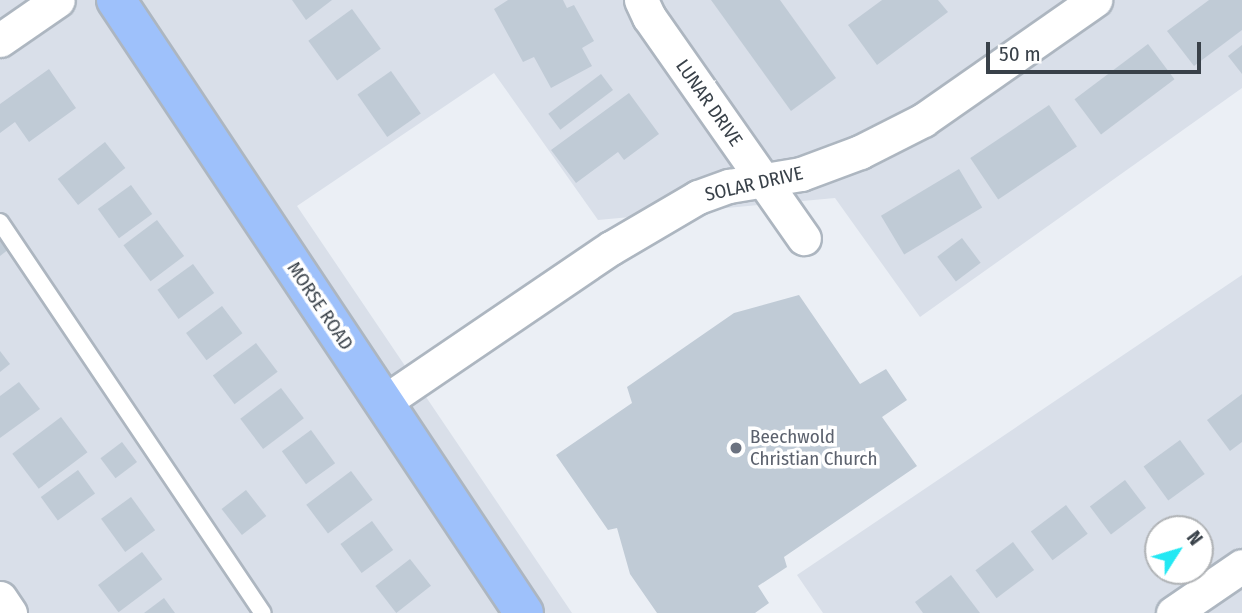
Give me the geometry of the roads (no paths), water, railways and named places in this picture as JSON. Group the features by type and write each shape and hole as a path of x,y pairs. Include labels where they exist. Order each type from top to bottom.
{"main road":[{"name":"MORSE ROAD","path":"116,0 524,613"}],"street":[{"path":"0,40 58,0"},
{"name":"LUNAR DRIVE","path":"641,0 649,17 804,238"},
{"name":"SOLAR DRIVE","path":"384,402 611,248 698,197 729,186 801,174 860,152 923,120 1095,0"},
{"path":"1173,613 1242,566"},
{"path":"0,598 10,613"}],"lane":[{"path":"0,222 263,613"}],"place":[{"name":"Beechwold Christian Church","path":"736,448"}]}
